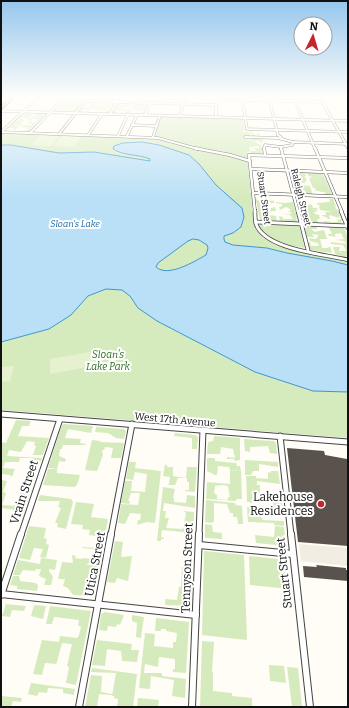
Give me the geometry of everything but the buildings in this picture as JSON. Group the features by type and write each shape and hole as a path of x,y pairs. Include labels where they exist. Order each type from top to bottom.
{"street":[{"path":"88,135 91,131"},
{"path":"118,136 120,131"},
{"path":"127,136 129,131"},
{"path":"153,137 155,131"},
{"path":"277,131 278,136 281,137"},
{"path":"256,222 348,227 308,131"},
{"path":"309,131 348,132"},
{"path":"1,132 153,137 250,161"},
{"path":"339,132 348,148"},
{"path":"245,137 281,137 293,142 347,144"},
{"path":"293,142 291,145 281,147 264,145 265,154 348,158"},
{"name":"Raleigh Street","path":"281,147 308,250"},
{"name":"Stuart Street","path":"265,154 249,155 256,222 259,230 268,240 279,244 308,250"},
{"path":"251,169 348,173"},
{"path":"253,193 348,197"},
{"path":"308,250 348,260"},
{"name":"West 17th Avenue","path":"1,414 348,442"},
{"name":"Vrain Street","path":"1,594 60,418"},
{"name":"Utica Street","path":"79,707 132,424"},
{"name":"Tennyson Street","path":"192,707 203,430"},
{"name":"Stuart Street","path":"280,436 310,707"},
{"path":"199,544 293,554"},
{"path":"1,594 196,615"}],"green space":[{"path":"156,131 252,131 252,133 255,134 254,135 258,136 256,133 259,133 260,137 252,137 252,134 249,133 251,137 244,137 244,139 264,139 262,143 258,142 260,141 253,141 262,147 249,147 250,151 247,154 254,224 263,238 278,245 348,261 348,265 267,248 233,245 225,242 224,236 233,233 241,227 242,208 216,185 199,164 189,155 159,145 142,142 131,142 113,150 121,154 146,157 150,159 150,161 94,152 59,153 11,145 1,145 1,133 154,138"},
{"path":"41,135 59,136 52,146 32,145"},
{"path":"62,136 81,137 74,147 54,146"},
{"path":"252,148 262,148 263,154 251,153 250,151 256,151"},
{"path":"289,172 305,172 307,181 305,181 305,183 297,183 297,187 302,187 301,185 310,186 313,195 297,194 293,180 294,191"},
{"path":"307,172 323,174 332,194 330,194 331,196 315,195 327,193 313,190 316,190 313,188 309,178 313,177 308,176"},
{"path":"255,196 257,200 265,202 267,200 274,201 274,203 261,202 261,205 269,206 265,206 266,210 271,210 271,208 275,207 276,211 264,211 262,214 276,216 277,220 272,221 257,220 260,220"},
{"path":"329,199 333,199 337,208 334,204 336,209 343,221 341,221 342,225 325,224 324,221 333,223 338,222 337,220 341,219 339,215 339,218 330,215 329,218 331,219 322,216 326,215 325,212 333,212 320,210 319,206 321,205 318,205 317,203 330,202"},
{"path":"276,202 293,202 298,221 296,217 297,223 280,222 279,216 283,217 283,219 293,219 290,215 283,215 291,214 291,212 287,212 290,211 290,209 286,207 280,210 279,207 283,207 278,206 282,206 282,204"},
{"path":"298,204 312,205 313,208 317,208 318,210 313,209 318,211 314,212 315,214 319,215 320,219 317,219 319,224 305,223"},
{"path":"257,224 299,225 305,248 284,245 264,235"},
{"path":"304,226 316,226 317,229 311,229 315,232 324,230 327,239 320,239 322,248 328,248 330,246 332,253 310,250 308,242 310,242 311,246 319,246 318,243 310,241 309,238 316,239 319,235 312,234 314,237 307,237"},
{"path":"328,226 342,227 346,232 348,240 348,259 335,254 333,247 340,247 339,251 346,250 343,245 331,244 331,242 347,244 344,241 336,240 344,239 341,233 335,234 337,237 329,236 328,234 332,234"},
{"path":"196,239 207,245 208,248 206,255 174,270 161,270 156,267 158,263 188,241"},
{"name":"Sloan's Lake Park","path":"106,289 122,290 130,296 138,308 157,321 255,372 313,391 348,392 348,438 1,410 1,342 49,329 71,315 88,296"},
{"path":"101,350 103,364 50,374 50,359"},
{"path":"14,366 10,381 1,382 1,367"},
{"path":"16,420 31,421 29,426 22,426 18,436 49,438 43,455 33,455 36,446 34,445 35,442 27,441 21,452 9,450 7,456 42,458 40,462 30,460 31,458 20,458 19,462 5,462 3,468 15,469 12,477 10,475 1,474 1,442 6,443"},
{"path":"62,425 93,426 91,433 68,429 65,438 81,439 80,443 86,445 63,445 62,449 60,449 59,456 66,459 65,462 59,461 57,469 48,468"},
{"path":"96,427 124,429 126,431 124,439 116,438 108,433 95,432"},
{"path":"175,433 195,435 198,437 197,449 192,449 192,438 174,436"},
{"path":"214,436 240,438 240,460 235,461 234,459 227,459 227,457 235,458 233,449 221,447 220,454 207,454 208,442 213,441"},
{"path":"244,439 274,441 276,443 277,454 270,453 268,446 250,447 250,452 245,451"},
{"path":"92,440 100,442 124,443 121,458 111,458 113,448 105,447 104,450 102,450 103,455 97,471 85,470"},
{"path":"207,458 215,458 215,461 236,462 237,466 240,466 241,471 230,470 229,467 218,466 217,475 215,475 207,471"},
{"path":"245,460 278,462 278,467 259,464 259,471 253,471 251,475 245,475"},
{"path":"129,462 136,462 135,468 161,471 155,523 147,522 137,525 141,514 130,513 125,524 118,523 121,504 138,505 140,493 131,493 128,501 130,501 129,504 121,503 125,481 132,481 131,491 145,492 147,474 135,472 133,480 126,479"},
{"path":"165,464 168,467 173,467 173,476 186,478 178,478 175,485 167,485 169,484 170,477 163,476"},
{"path":"187,467 197,467 195,492 185,491 189,490 189,482 187,482"},
{"path":"48,469 57,469 57,473 80,475 77,485 74,487 43,485"},
{"path":"230,470 241,471 242,499 236,499 236,501 206,499 207,482 230,484","holes":["215,486 228,486 230,497 228,497 228,500 217,499 217,495 214,493"]},
{"path":"271,471 278,471 280,484 257,481 257,485 260,485 260,494 257,494 257,503 247,502 246,476 256,476 256,478 268,479 268,472 271,473"},
{"path":"1,480 7,481 3,492 6,493 2,505 17,506 21,489 31,490 24,511 1,508"},
{"path":"163,487 175,489 173,498 174,502 186,503 187,495 195,496 195,508 164,503 163,511 166,511 165,518 169,518 166,528 183,529 186,513 183,511 194,512 193,544 184,543 184,532 162,530 161,537 164,539 157,541"},
{"path":"40,495 71,499 73,502 66,529 57,527 58,523 55,523 61,508 58,507 60,501 38,501"},
{"path":"273,496 281,497 283,514 281,515 274,515"},
{"path":"206,500 235,503 236,505 242,506 243,524 238,524 237,517 233,517 233,513 230,513 227,504 214,503 214,521 212,523 205,522"},
{"path":"76,502 94,504 91,517 108,519 102,553 94,553 93,549 82,548 95,548 97,536 89,535 90,530 82,529 83,525 71,524"},
{"path":"247,507 257,508 257,513 261,514 262,520 284,521 284,526 274,525 274,523 248,522"},
{"path":"205,524 212,525 213,532 222,533 222,539 205,538"},
{"path":"29,526 46,528 44,538 47,539 46,544 49,545 46,558 40,557 43,549 34,548 30,560 19,558"},
{"path":"275,526 284,527 286,546 256,543 255,535 274,537"},
{"path":"115,541 123,542 121,557 132,556 128,581 117,578 115,583 107,582"},
{"path":"204,551 244,555 247,640 202,635"},
{"path":"72,555 76,556 75,558 92,559 92,561 86,565 91,565 94,555 101,555 93,596 73,595 68,588 63,586 65,579 58,579 62,562 73,563"},
{"path":"249,556 287,560 290,589 250,585"},
{"path":"41,558 57,560 55,570 49,569 53,577 51,585 44,585 46,579 39,576 41,569 36,569 35,571 23,570 20,575 13,575 18,560 40,564"},
{"path":"182,567 192,568 189,606 165,605 165,599 177,600 179,587 181,587"},
{"path":"13,576 19,576 20,581 36,583 38,585 37,591 17,589 17,586 10,585"},
{"path":"6,604 26,606 24,611 12,610 10,617 2,616"},
{"path":"34,605 46,606 43,619 31,616"},
{"path":"50,606 91,611 76,685 66,683 69,667 67,666 72,644 62,643 56,664 45,663 42,675 33,674 42,640 59,642 60,636 77,638 81,627 78,625 79,620 54,617 52,624 46,624"},
{"path":"105,612 124,615 120,625 117,624 116,627 108,626 107,631 99,630 101,614"},
{"path":"132,615 144,617 141,638 136,637 137,623 132,621"},
{"path":"156,618 189,622 186,673 173,672 173,669 175,669 175,659 159,657 158,667 145,664 144,673 162,673 162,676 186,679 185,698 172,696 174,680 151,676 150,689 139,688 145,633 155,634 154,646 173,648 173,642 176,642 177,633 166,631 166,629 155,631"},
{"path":"97,640 132,644 131,650 139,650 137,662 122,661 121,651 107,649 105,666 92,665"},
{"path":"202,641 214,642 212,672 213,691 232,693 232,696 252,698 252,707 200,707"},
{"path":"269,665 284,666 286,683 270,681"},
{"path":"287,667 298,668 302,707 292,707"},
{"path":"92,668 137,674 133,707 117,707 118,699 112,696 116,673 91,672"},
{"path":"91,675 102,676 101,692 112,695 99,694 97,707 85,707"},
{"path":"31,683 75,689 74,695 63,693 63,689 48,688 47,693 39,692 37,696 28,694"},
{"path":"1,696 22,698 21,702 13,701 11,707 1,707"},
{"path":"138,698 159,700 158,707 137,707"}],"shaded area":[{"path":"299,544 348,548 348,566 301,561"}],"water":[{"name":"Sloan's Lake","path":"142,142 159,145 189,155 199,164 216,185 242,208 244,217 241,227 233,233 224,236 225,242 233,245 267,248 348,265 348,392 313,391 255,372 157,321 138,308 130,296 122,290 106,289 88,296 71,315 49,329 1,342 1,145 11,145 59,153 94,152 150,161 150,159 145,157 121,153 113,149 114,146 123,143","holes":["193,239 199,240 207,245 208,248 206,255 174,270 167,271 156,267 158,263 188,241"]}],"place":[{"name":"Lakehouse Residences","path":"321,504"}]}
